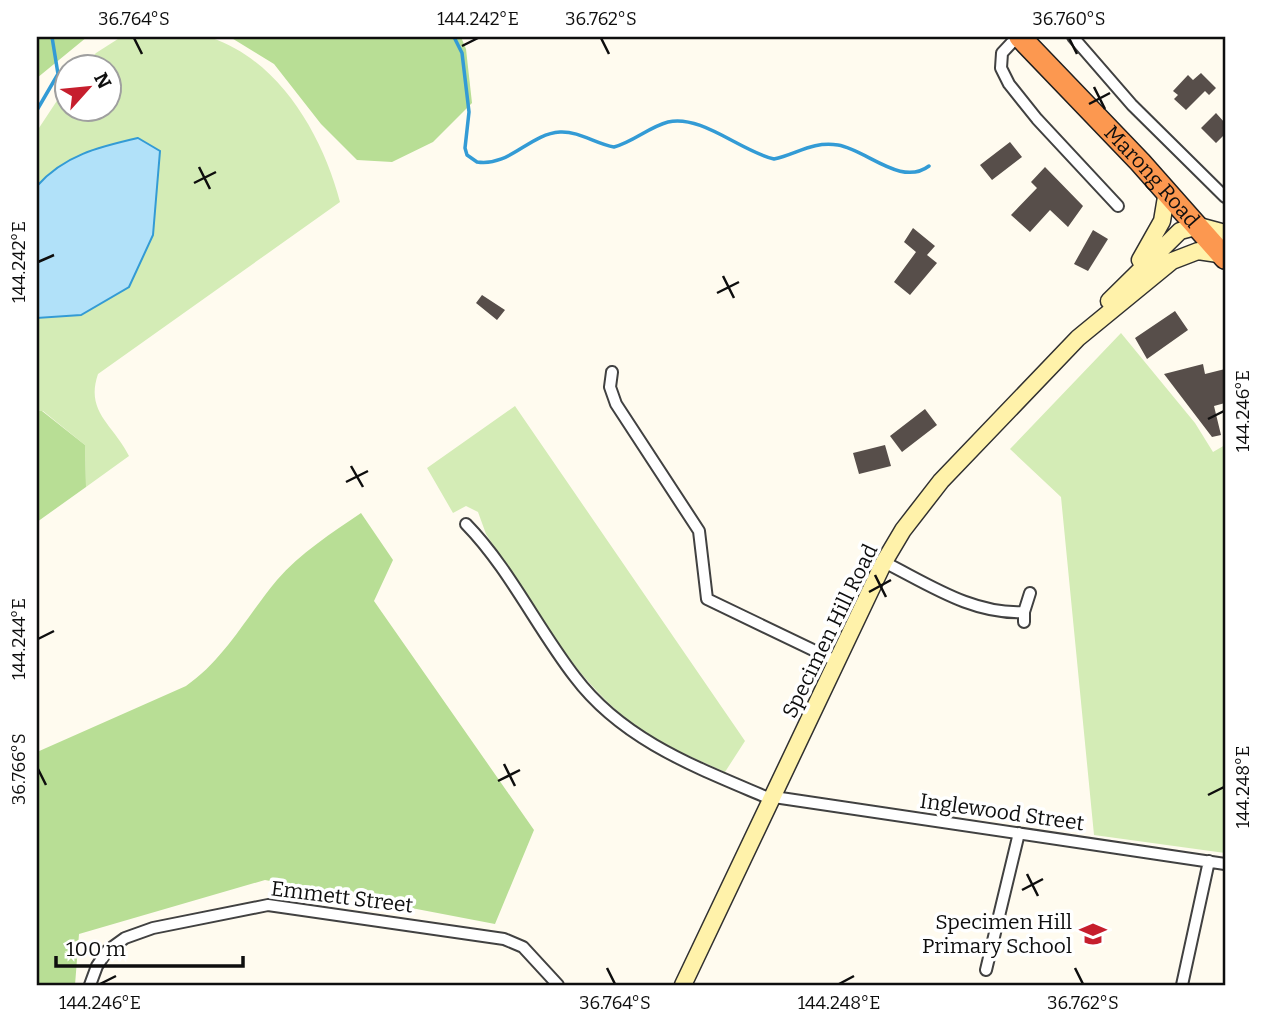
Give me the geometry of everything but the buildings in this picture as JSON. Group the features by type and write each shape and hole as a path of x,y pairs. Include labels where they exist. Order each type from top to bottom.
{"highway":[{"name":"Marong Road","path":"1019,37 1167,191 1224,256"}],"main road":[{"path":"1126,283 1160,223 1167,191"},
{"path":"1199,226 1225,233"},
{"name":"Specimen Hill Road","path":"683,985 884,562 903,530 941,481 1078,338 1126,283 1176,234 1199,226"},
{"name":"Specimen Hill Road","path":"1078,338 1172,261 1198,251 1224,256"}],"street":[{"path":"1019,37 1002,53 1004,76 1037,119 1118,205"},
{"path":"1073,37 1156,130 1225,197"},
{"path":"612,372 610,387 616,404 699,531 707,599 836,662"},
{"name":"Inglewood Street","path":"466,524 576,678 608,712 663,751 774,798 1225,863"},
{"path":"884,562 973,606 994,612 1024,617 1030,593"},
{"path":"986,970 1019,834"},
{"path":"1182,985 1209,861"},
{"name":"Emmett Street","path":"90,985 97,965 107,951 125,938 165,925 268,905 504,939 523,947 558,985"}],"green space":[{"path":"181,35 212,38 237,49 278,83 296,105 323,152 340,202 98,374 95,398 98,408 129,456 86,487 85,445 43,411 37,411 37,131 52,108 52,122 122,122 122,52 98,52 121,37"},
{"path":"37,37 87,37 69,52 52,52 52,66 37,78"},
{"path":"230,37 461,37 466,49 472,103 433,142 392,162 357,160 321,124 274,64"},
{"path":"1121,333 1195,423 1213,452 1225,445 1225,853 1094,835 1061,497 1010,449"},
{"path":"515,406 745,741 725,772 652,737 625,718 601,695 579,671 540,617 486,534 478,512 466,506 453,513 427,468"},
{"path":"37,411 42,411 85,445 86,487 37,522"},
{"path":"361,513 393,560 374,601 534,830 495,924 265,880 79,934 75,985 37,985 37,752 186,686 224,651 286,570"}],"water":[{"path":"138,138 160,151 153,235 129,287 81,315 37,318 37,186 47,175 83,154"}],"waterway":[{"path":"37,110 58,74 52,37"},
{"path":"454,37 462,53 469,112 465,148 467,155 477,162 500,160 549,134 574,134 614,147 661,124 681,121 708,128 774,159 812,146 829,144 849,148 896,170 918,171 929,166"}],"place":[{"name":"Specimen Hill Primary School","path":"1093,934"}]}
